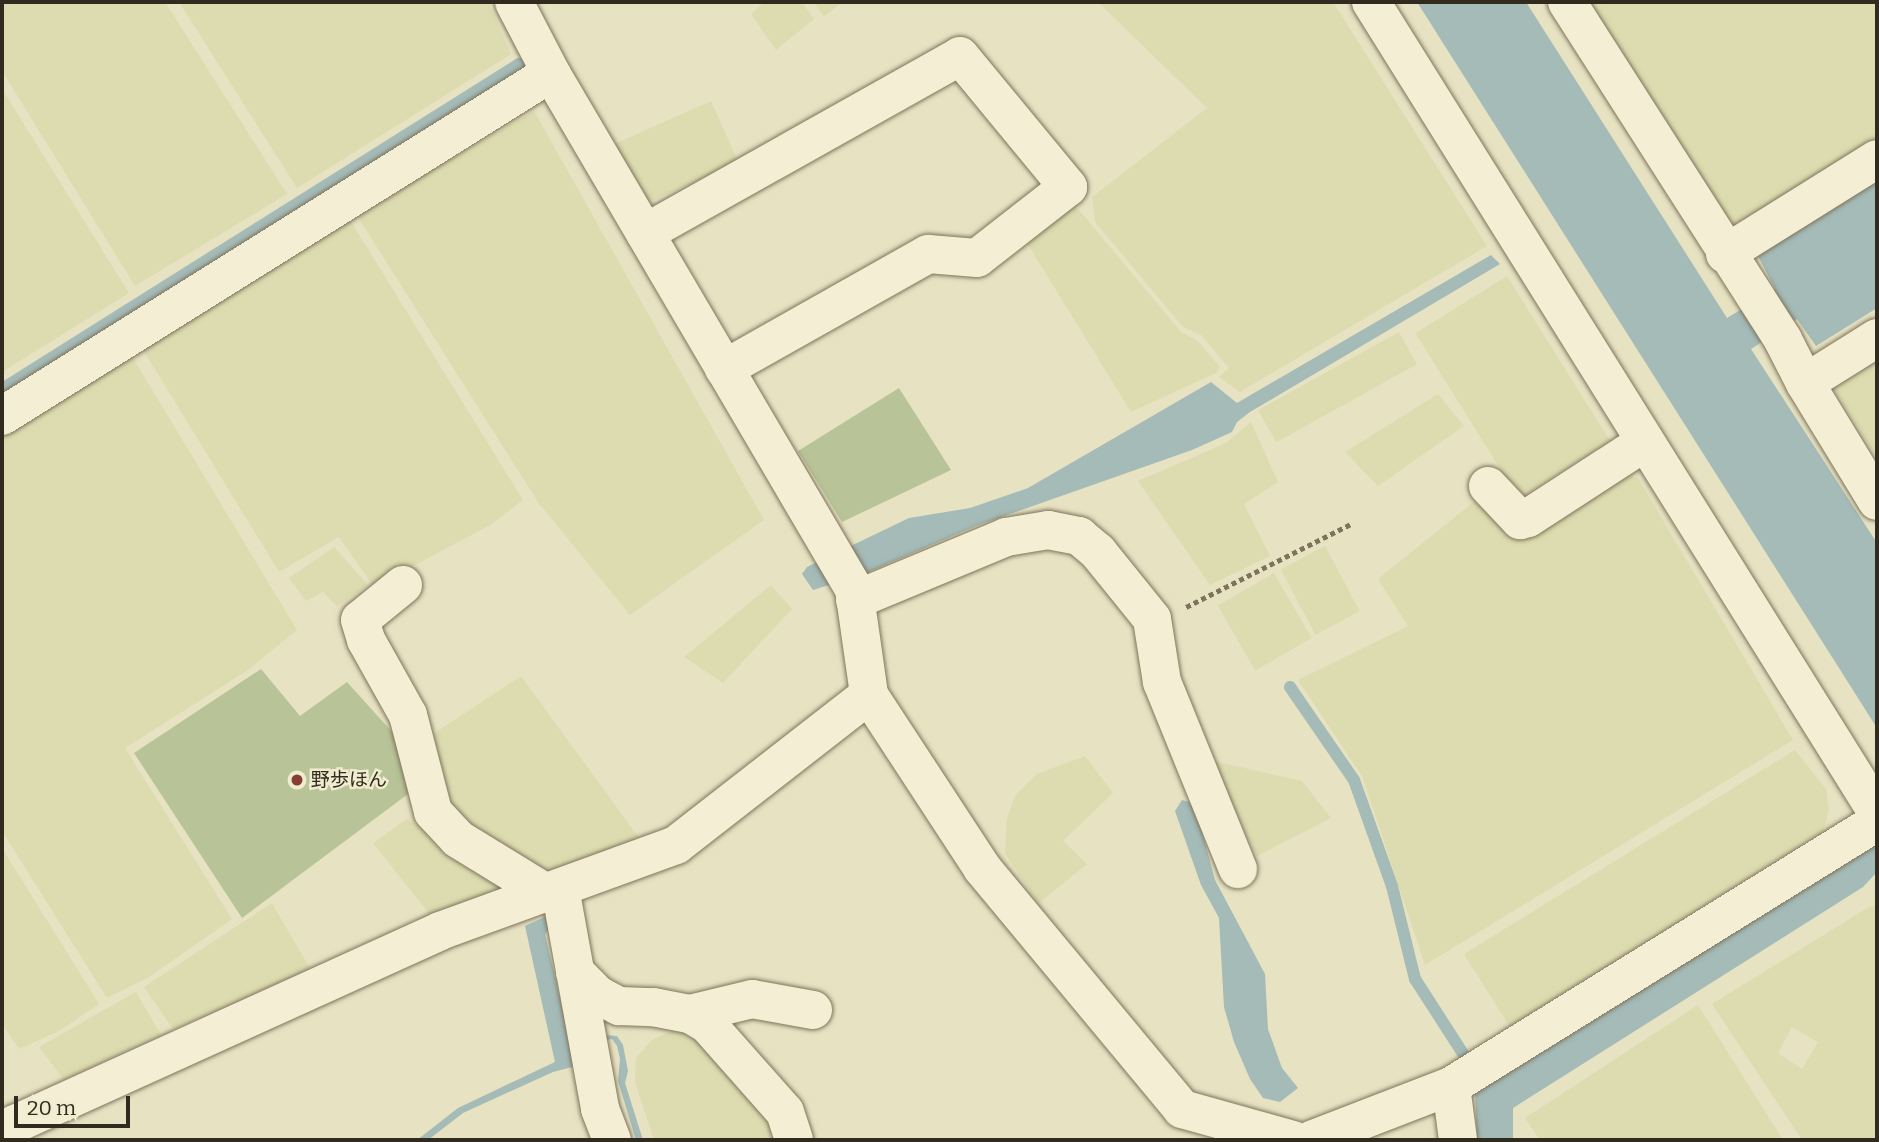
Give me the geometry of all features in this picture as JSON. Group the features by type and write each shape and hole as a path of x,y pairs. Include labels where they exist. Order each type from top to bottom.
{"street":[{"path":"514,2 551,73 854,589 869,695 982,868 1182,1110 1208,1128 1293,1140"},
{"path":"1371,2 1877,812"},
{"path":"1567,2 1745,286 1783,340 1805,383 1877,501"},
{"path":"645,233 960,57 1068,187 977,258 928,254 724,369"},
{"path":"2,416 551,73"},
{"path":"1725,254 1877,159"},
{"path":"1805,383 1877,338"},
{"path":"1488,486 1520,520 1528,518 1645,442"},
{"path":"855,600 1006,537 1048,530 1079,536 1098,552 1152,619 1162,682 1238,869"},
{"path":"403,585 360,620 366,640 408,715 433,812 458,839 553,890 575,972 600,1108 612,1140"},
{"path":"2,1134 28,1118 440,931 676,845 869,695"},
{"path":"1311,1140 1451,1086 1877,822"},
{"path":"575,972 598,995 619,1006 653,1007 690,1014 708,1024 785,1111 794,1140"},
{"path":"690,1014 752,999 813,1010"},
{"path":"1451,1086 1458,1140"}],"path":[{"path":"1145,610 1159,614 1174,613 1351,524"}],"green space":[{"path":"2,2 165,2 287,194 135,286 2,71"},
{"path":"179,2 488,2 511,54 297,188"},
{"path":"760,2 802,2 814,19 776,50 751,14 762,4"},
{"path":"814,2 842,2 824,17"},
{"path":"1098,2 1333,2 1487,246 1240,392 1219,377 1229,368 1201,335 1183,327 1095,222 1092,197 1207,108"},
{"path":"1590,2 1877,2 1877,142 1735,231"},
{"path":"2,89 129,293 2,372"},
{"path":"711,101 738,162 638,207 611,146"},
{"path":"534,111 764,520 630,615 538,502 356,214"},
{"path":"1074,204 1181,332 1198,341 1220,367 1216,373 1131,412 1024,238"},
{"path":"350,220 523,500 492,524 374,587 339,537 279,572 142,348"},
{"path":"1507,276 1610,441 1519,499 1415,333"},
{"path":"1399,332 1417,364 1276,442 1258,410"},
{"path":"130,353 297,630 248,670 125,748 232,919 149,977 107,998 2,831 2,434"},
{"path":"1877,357 1877,458 1832,385"},
{"path":"899,388 951,470 842,522 798,451"},
{"path":"1438,394 1464,426 1378,486 1345,452"},
{"path":"1251,422 1278,482 1244,504 1270,556 1210,585 1138,481 1226,443"},
{"path":"1621,474 1638,478 1793,740 1425,965 1362,776 1298,680 1408,626 1378,579 1475,501 1512,534"},
{"path":"1325,546 1360,611 1316,635 1281,569"},
{"path":"334,547 368,585 337,606 323,592 306,601 289,578"},
{"path":"1274,573 1312,638 1255,670 1218,606"},
{"path":"771,585 792,609 723,683 684,657"},
{"path":"261,669 300,716 347,682 393,733 412,791 242,918 134,753"},
{"path":"521,676 640,839 545,874 440,807 430,736"},
{"path":"1795,750 1826,789 1829,811 1823,831 1510,1027 1464,954"},
{"path":"1085,756 1113,793 1063,841 1087,864 1038,904 1005,853 1007,819 1015,796 1037,774"},
{"path":"1209,760 1302,781 1331,818 1257,856"},
{"path":"407,819 512,886 431,916 373,843"},
{"path":"2,848 99,1004 59,1031 19,1049 2,1024"},
{"path":"272,903 311,970 173,1029 144,987"},
{"path":"1877,905 1877,1140 1802,1140 1712,1004 1869,907","holes":["1792,1027 1818,1042 1802,1069 1778,1053"]},
{"path":"136,992 161,1035 64,1080 39,1047"},
{"path":"1698,1005 1783,1140 1540,1140 1525,1118"},
{"path":"684,1025 770,1120 771,1140 654,1140 635,1083 636,1058 652,1040"}],"water":[{"path":"1417,2 1526,2 1727,318 1775,289 1758,256 1773,242 1877,177 1877,308 1816,346 1797,319 1751,349 1877,543 1877,728"},
{"path":"1491,255 1500,264 1250,412 1237,422 1232,432 1192,450 976,526 866,573 813,590 802,574 807,567 909,518 970,508 1028,488 1211,382 1237,403"},
{"path":"1182,800 1189,802 1197,813 1215,880 1265,974 1268,1029 1282,1068 1298,1088 1280,1102 1263,1098 1250,1079 1234,1042 1224,1007 1219,918 1201,885 1175,811"},
{"path":"1877,844 1877,872 1863,887 1513,1108 1513,1140 1477,1140 1475,1092"},
{"path":"551,914 552,926 545,934 576,1066 553,1072 463,1113 428,1140 417,1140 458,1108 555,1062 525,926"},
{"path":"605,1035 617,1036 623,1045 628,1071 625,1083 643,1140 636,1140 618,1081 620,1059 617,1046 612,1039 606,1040"}],"waterway":[{"path":"2,389 519,64"},
{"path":"1290,687 1354,780 1392,886 1415,979 1464,1055"}],"place":[{"name":"野歩ほん","path":"297,780"}]}
